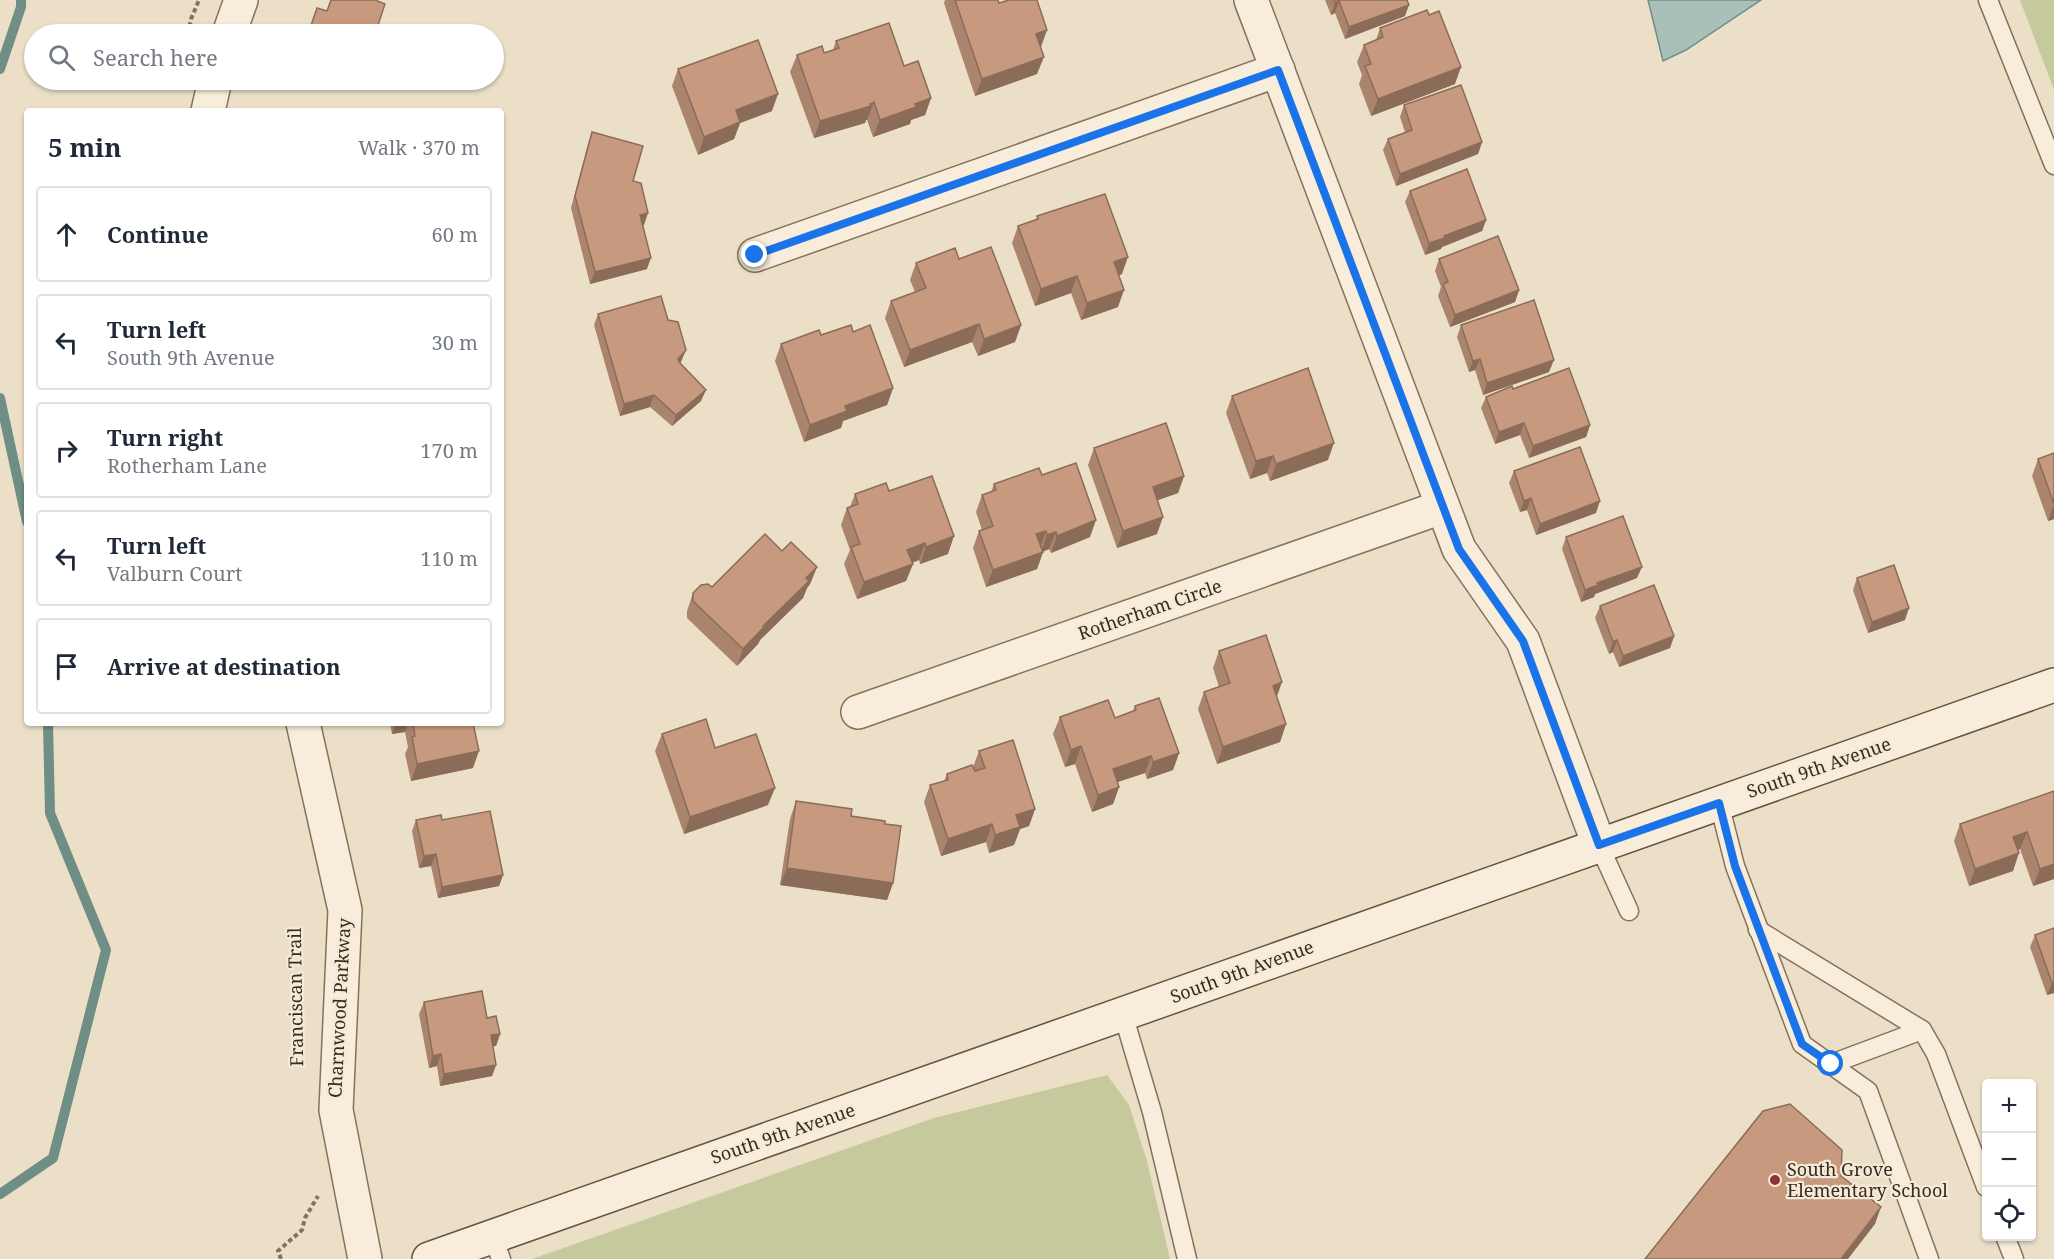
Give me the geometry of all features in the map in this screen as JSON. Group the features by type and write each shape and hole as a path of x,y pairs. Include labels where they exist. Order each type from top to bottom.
{"street":[{"path":"233,24 241,0"},
{"path":"1251,0 1459,549 1523,641 1599,845"},
{"path":"755,255 1278,70"},
{"path":"209,108 213,90"},
{"name":"Rotherham Circle","path":"858,712 1442,507"},
{"name":"South 9th Avenue","path":"429,1259 497,1248 1123,1014 2054,685"},
{"name":"Charnwood Parkway","path":"304,726 345,910 336,1110 365,1259"}],"lane":[{"path":"1988,0 2054,165"},
{"path":"1719,803 1735,866 1802,1044 1868,1091 1929,1259"},
{"path":"1599,845 1629,911"},
{"path":"1758,930 1922,1030 1936,1054 1982,1176"},
{"path":"1123,1014 1152,1112 1187,1259"},
{"path":"1831,1064 1922,1030"},
{"path":"2007,1241 2014,1259"}],"path":[{"path":"190,24 199,0"},
{"path":"281,1259 278,1251 302,1230 305,1218 320,1194"}],"green space":[{"path":"2020,0 2054,0 2054,90"},
{"path":"1107,1075 1129,1105 1147,1161 1170,1259 532,1259 934,1118"}],"water":[{"path":"1648,0 1761,0 1686,50 1663,61"}],"building":[{"path":"331,0 375,0 385,4 378,24 311,24 317,8 327,11"},
{"path":"955,0 998,0 999,3 1009,0 1037,0 1047,30 1036,34 1044,57 982,79"},
{"path":"1334,0 1407,0 1409,5 1349,27 1339,1 1335,3"},
{"path":"1427,10 1429,15 1439,11 1461,67 1378,99 1365,66 1371,64 1364,45 1383,37 1380,28"},
{"path":"889,23 904,66 918,61 931,98 915,104 916,107 880,120 874,102 870,104 871,106 820,121 797,55 822,46 824,53 839,48 836,41"},
{"path":"758,40 778,94 736,110 740,122 704,137 678,69"},
{"path":"1461,85 1482,142 1400,174 1388,139 1412,130 1404,105"},
{"path":"592,132 643,146 633,181 641,183 648,213 640,215 651,258 595,272 575,196"},
{"path":"1467,169 1486,220 1429,243 1410,191"},
{"path":"1105,194 1128,257 1114,262 1124,290 1087,303 1077,276 1041,289 1018,226 1038,219 1037,216"},
{"path":"1498,236 1519,290 1455,315 1443,284 1448,282 1439,259"},
{"path":"991,247 1021,325 984,339 979,324 910,350 891,301 926,288 916,263 955,248 959,259"},
{"path":"661,296 668,320 678,322 686,350 678,359 706,390 676,415 654,395 624,404 598,314"},
{"path":"1534,300 1554,360 1487,383 1480,359 1473,361 1461,325"},
{"path":"851,325 853,332 870,325 893,388 845,406 847,411 810,425 781,344 819,330 821,335"},
{"path":"1308,368 1334,443 1276,464 1273,456 1256,461 1232,396"},
{"path":"1569,368 1590,425 1533,446 1524,423 1499,432 1486,397 1512,386 1513,389"},
{"path":"1166,423 1184,476 1153,487 1163,517 1123,531 1094,448"},
{"path":"1580,447 1600,501 1540,524 1531,498 1524,501 1514,471"},
{"path":"2054,453 2054,504 2038,459"},
{"path":"1076,463 1096,520 1057,536 1056,532 1047,535 1046,531 1036,534 1043,552 993,570 979,531 993,526 982,495 996,490 994,484 1039,468 1042,475"},
{"path":"932,476 954,536 926,547 925,543 907,550 913,564 864,582 851,547 860,544 847,508 858,504 855,494 886,483 889,491"},
{"path":"1623,516 1642,567 1597,583 1598,585 1585,590 1566,537"},
{"path":"765,534 782,551 791,542 817,567 806,578 809,581 743,649 693,601 693,593 701,585 708,584 712,587"},
{"path":"1894,565 1909,608 1872,622 1857,578"},
{"path":"1654,585 1674,636 1623,656 1617,640 1613,642 1600,606"},
{"path":"1266,635 1282,682 1273,686 1286,724 1223,747 1204,692 1230,683 1219,651"},
{"path":"1159,698 1179,753 1153,762 1151,756 1113,769 1119,787 1098,795 1081,746 1071,750 1060,717 1108,700 1115,718 1136,710 1135,706"},
{"path":"706,719 715,748 756,734 775,788 690,817 662,734"},
{"path":"413,726 474,726 479,751 417,764 412,737 415,736"},
{"path":"1013,740 1035,809 1016,815 1020,827 995,835 992,824 948,839 930,785 948,780 947,774 972,765 975,771 985,768 979,751"},
{"path":"2054,791 2054,864 2040,869 2027,832 2013,837 2019,853 1975,869 1960,824"},
{"path":"796,801 852,809 851,816 901,826 893,883 787,868"},
{"path":"490,811 503,875 442,887 436,854 424,856 416,820 441,815 442,820"},
{"path":"2054,928 2054,983 2052,983 2035,935"},
{"path":"482,991 487,1018 496,1016 500,1034 491,1035 496,1065 444,1074 441,1054 433,1056 424,1002"},
{"name":"South Grove Elementary School","path":"1790,1104 1842,1150 1841,1176 1881,1207 1841,1259 1645,1259 1763,1111"}],"waterway":[{"path":"0,69 21,7 21,0"},
{"path":"0,398 24,508"},
{"path":"0,1194 53,1158 106,950 50,813 48,726"}],"place":[{"name":"South Grove Elementary School","path":"1775,1180"}],"route":[{"path":"755,255 1278,70 1459,549 1523,641 1599,845 1719,803 1735,866 1802,1044 1831,1064"}]}
